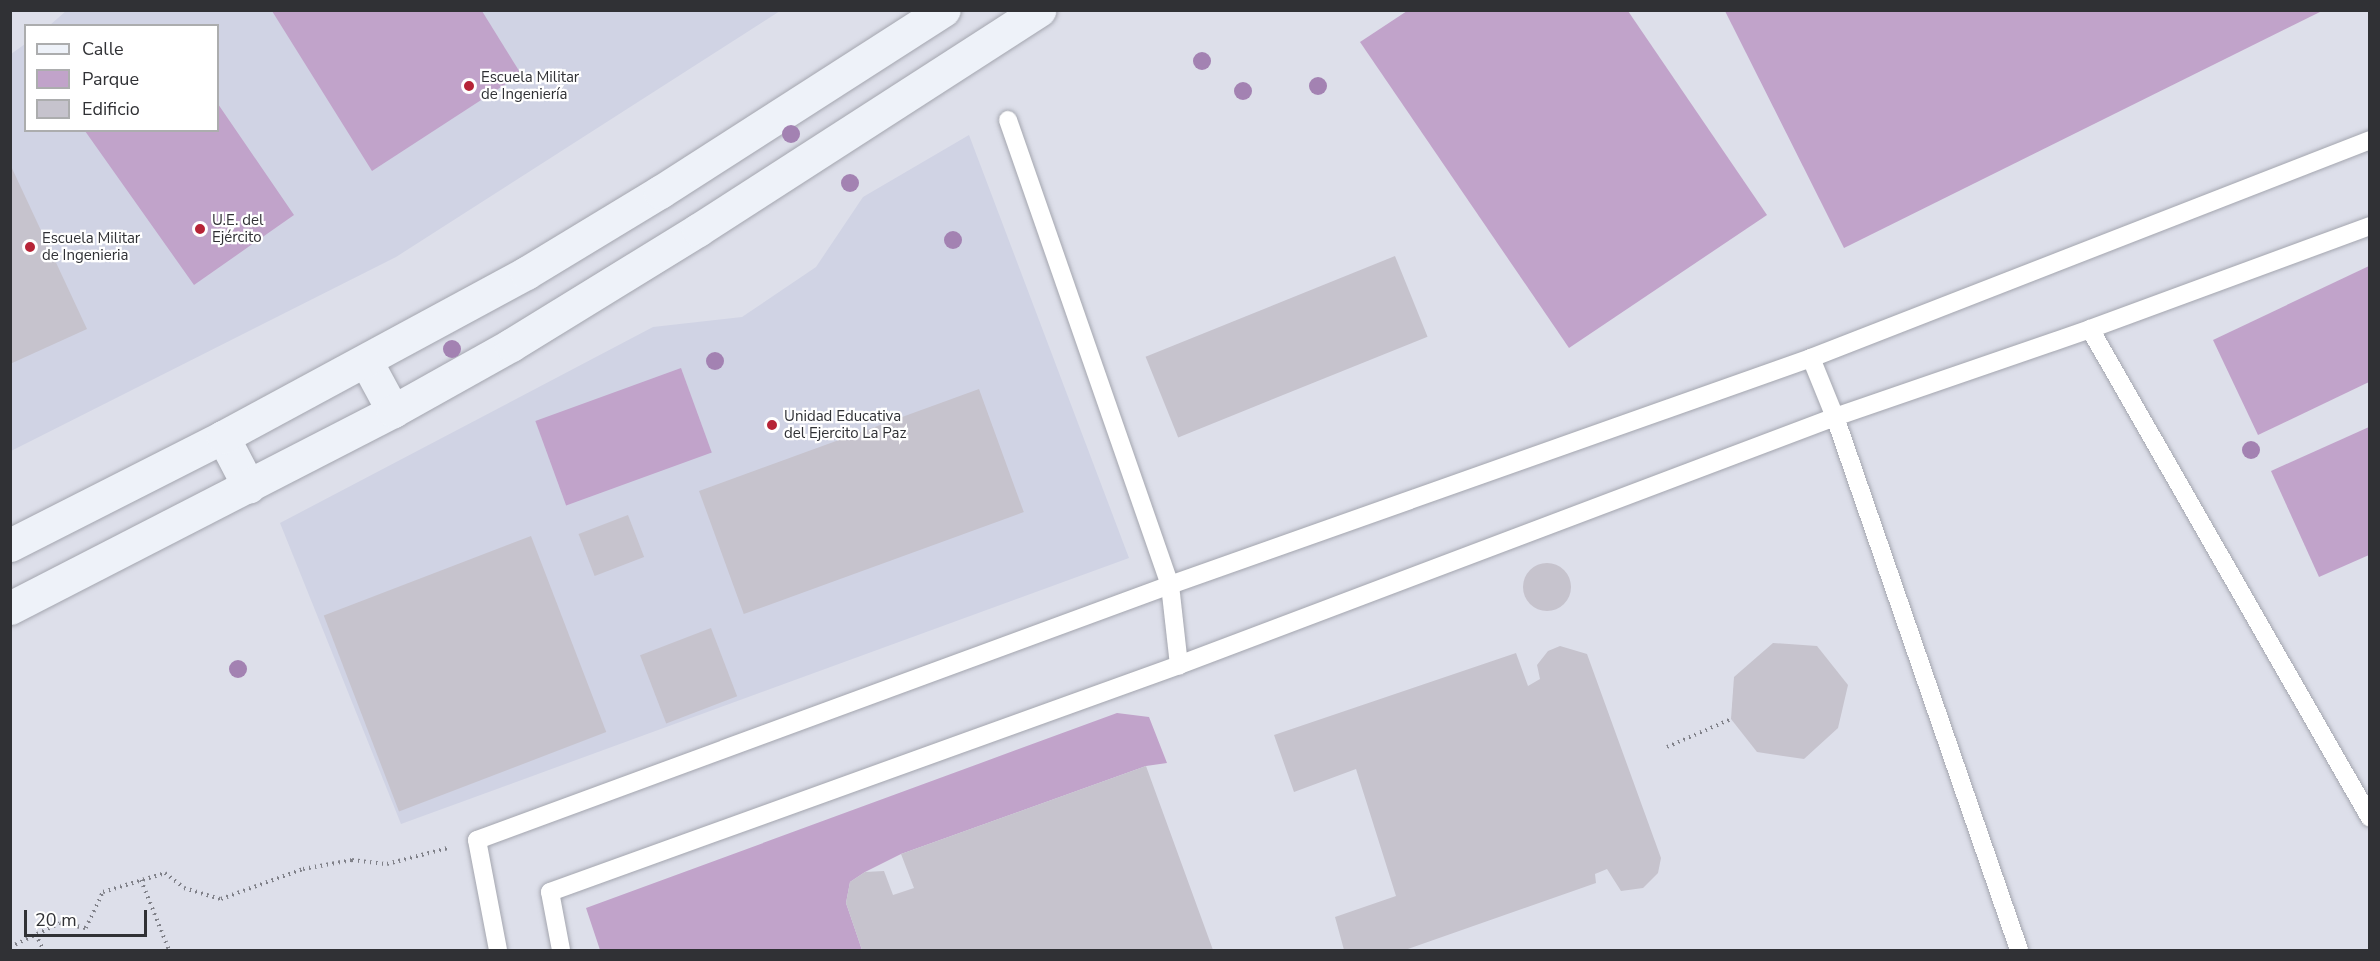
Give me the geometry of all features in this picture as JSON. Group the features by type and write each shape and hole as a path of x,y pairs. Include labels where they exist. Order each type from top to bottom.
{"main road":[{"path":"10,545 366,361 526,273 696,169 944,10"},
{"path":"10,609 393,411 557,318 1040,10"},
{"path":"696,169 724,213"},
{"path":"366,361 393,411"},
{"path":"223,436 249,487"}],"lane":[{"path":"1008,120 1170,585 1179,665"},
{"path":"498,951 477,840 1170,585 1811,358 2370,140"},
{"path":"561,951 550,892 1179,665 1835,417 2090,329 2370,226"},
{"path":"2090,329 2370,818"},
{"path":"1811,358 1835,417 2019,951"}],"path":[{"path":"1667,747 1731,719"},
{"path":"10,947 60,923 86,928 103,892 165,873 184,888 221,900 303,869 352,860 387,864 477,840"},
{"path":"141,880 169,951"},
{"path":"36,934 43,951"}],"shaded area":[{"path":"66,11 780,11 396,257 11,451 11,54 24,45 24,132 219,132 219,24 51,24"},
{"name":"Unidad Educativa del Ejercito La Paz","path":"969,135 1129,558 401,824 280,523 653,327 742,317 816,267 863,197"}],"green space":[{"path":"272,11 482,11 521,74 372,171"},
{"path":"1407,11 1628,11 1767,215 1569,348 1360,42"},
{"path":"1725,11 2322,11 1844,248"},
{"path":"219,105 294,215 194,285 86,132 219,132"},
{"path":"2369,266 2369,382 2258,435 2213,340"},
{"path":"681,368 712,453 566,506 535,421"},
{"path":"2369,427 2369,555 2319,577 2271,471"},
{"path":"1117,713 1149,717 1167,763 1146,766 901,854 865,872 850,882 846,903 862,950 600,950 586,908"}],"building":[{"name":"Escuela Militar de Ingenieria","path":"10,164 87,329 10,364"},
{"path":"1395,256 1428,337 1178,437 1146,357"},
{"path":"979,389 1024,512 744,614 699,491"},
{"path":"628,515 644,557 595,576 579,534"},
{"path":"531,536 606,732 399,812 324,616"},
{"path":"1547,563 1564,570 1571,587 1564,604 1547,611 1530,604 1523,587 1530,570"},
{"path":"711,628 737,696 666,723 640,655"},
{"path":"1773,643 1817,646 1848,685 1838,728 1804,759 1757,752 1731,719 1734,677"},
{"path":"1560,646 1587,654 1661,858 1658,873 1643,888 1621,891 1607,869 1595,874 1596,883 1405,950 1344,950 1335,917 1396,896 1356,769 1294,792 1274,735 1516,653 1528,686 1540,679 1537,665 1548,651"},
{"path":"1146,766 1213,950 862,950 846,903 850,882 865,872 884,871 893,895 914,888 901,854"}],"place":[{"name":"Escuela Militar de Ingeniería","path":"469,86"},
{"name":"U.E. del Ejército","path":"200,229"},
{"name":"Escuela Militar de Ingenieria","path":"30,247"},
{"name":"Unidad Educativa del Ejercito La Paz","path":"772,425"}]}
